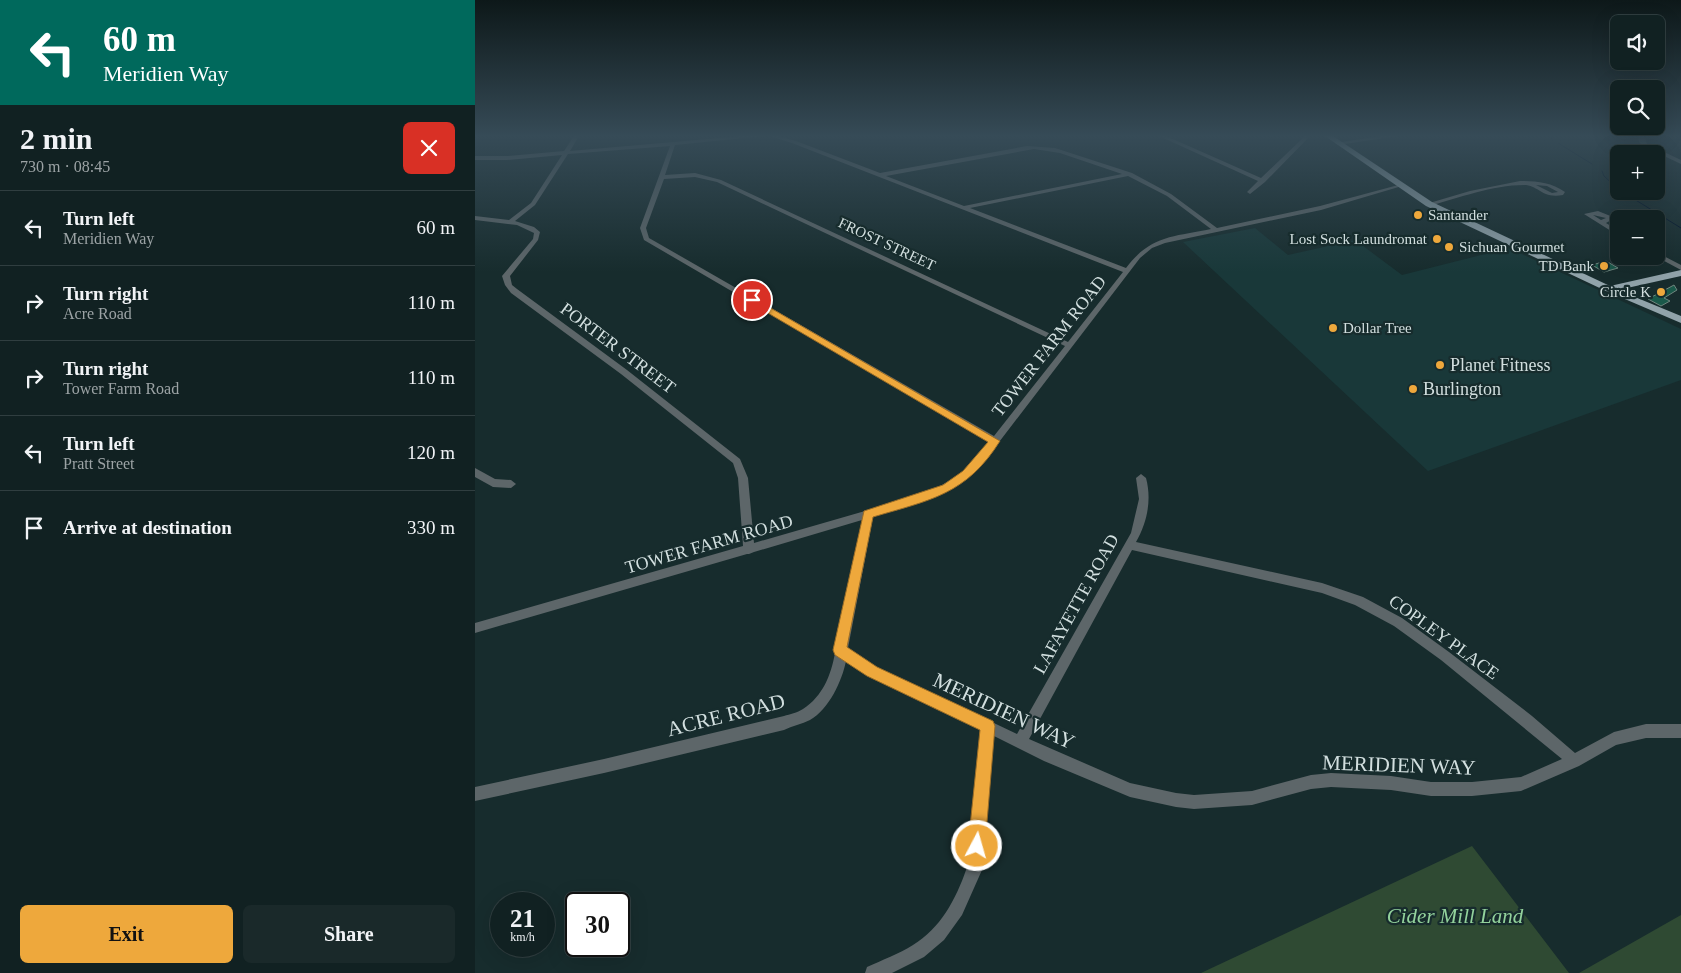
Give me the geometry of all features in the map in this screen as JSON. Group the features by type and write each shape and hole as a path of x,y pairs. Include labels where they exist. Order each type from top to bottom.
{"main road":[{"path":"1395,181 1429,204 1609,289 1681,320"},
{"path":"1609,289 1681,273"}],"street":[{"path":"509,223 533,204 548,181"},
{"path":"659,181 643,228 650,242 995,441"},
{"name":"FROST STREET","path":"722,181 1069,345"},
{"path":"895,181 1127,271"},
{"path":"963,208 1094,181"},
{"path":"1144,181 1184,203 1216,230"},
{"path":"1250,192 1263,181"},
{"path":"1429,204 1495,188 1528,183"},
{"name":"TOWER FARM ROAD","path":"475,628 749,550 919,499 947,488 967,474 995,441 1138,257 1150,247 1169,240 1321,208 1400,185"},
{"name":"PORTER STREET","path":"475,218 530,227 537,232 537,236 506,276 509,285 514,291 624,372 737,461 743,478 749,550"},
{"path":"1603,222 1610,227"},
{"path":"1665,259 1681,268"},
{"path":"475,472 493,482 511,484"},
{"name":"LAFAYETTE ROAD","path":"1020,742 1136,533 1144,508 1145,490 1141,478"},
{"name":"ACRE ROAD","path":"475,794 604,766 784,723 806,715 824,698 837,674 840,650 868,514"},
{"name":"COPLEY PLACE","path":"1128,545 1322,588 1359,601 1398,622 1445,656 1574,761"},
{"name":"MERIDIEN WAY","path":"840,650 872,671 1020,742 1130,790 1159,797 1194,802 1252,798 1311,782 1331,780 1391,783 1431,789 1493,788 1521,784 1574,761 1614,739 1646,731 1681,731"},
{"path":"873,973 930,943 958,907 969,885 975,862 988,726"}],"shaded area":[{"path":"1255,228 1288,255 1355,240 1402,275 1509,248 1681,329 1681,380 1428,471 1183,242"}],"green space":[{"name":"Cider Mill Land","path":"1472,846 1569,973 1201,973"},
{"path":"1681,915 1681,973 1579,973"}],"building":[{"name":"TD Bank","path":"1606,261 1618,268 1604,272 1592,265"},
{"path":"1674,285 1677,290 1664,298 1670,301 1661,306 1648,299"}],"waterway":[{"path":"1636,200 1681,228"}],"place":[{"name":"Santander","path":"1418,215"},
{"name":"Lost Sock Laundromat","path":"1437,239"},
{"name":"Sichuan Gourmet","path":"1449,247"},
{"name":"TD Bank","path":"1604,266"},
{"name":"Circle K","path":"1661,292"},
{"name":"Dollar Tree","path":"1333,328"},
{"name":"Planet Fitness","path":"1440,365"},
{"name":"Burlington","path":"1413,389"}],"route":[{"path":"752,300 995,441 977,465 947,488 936,494 868,514 840,650 872,671 988,726 977,846"}]}
